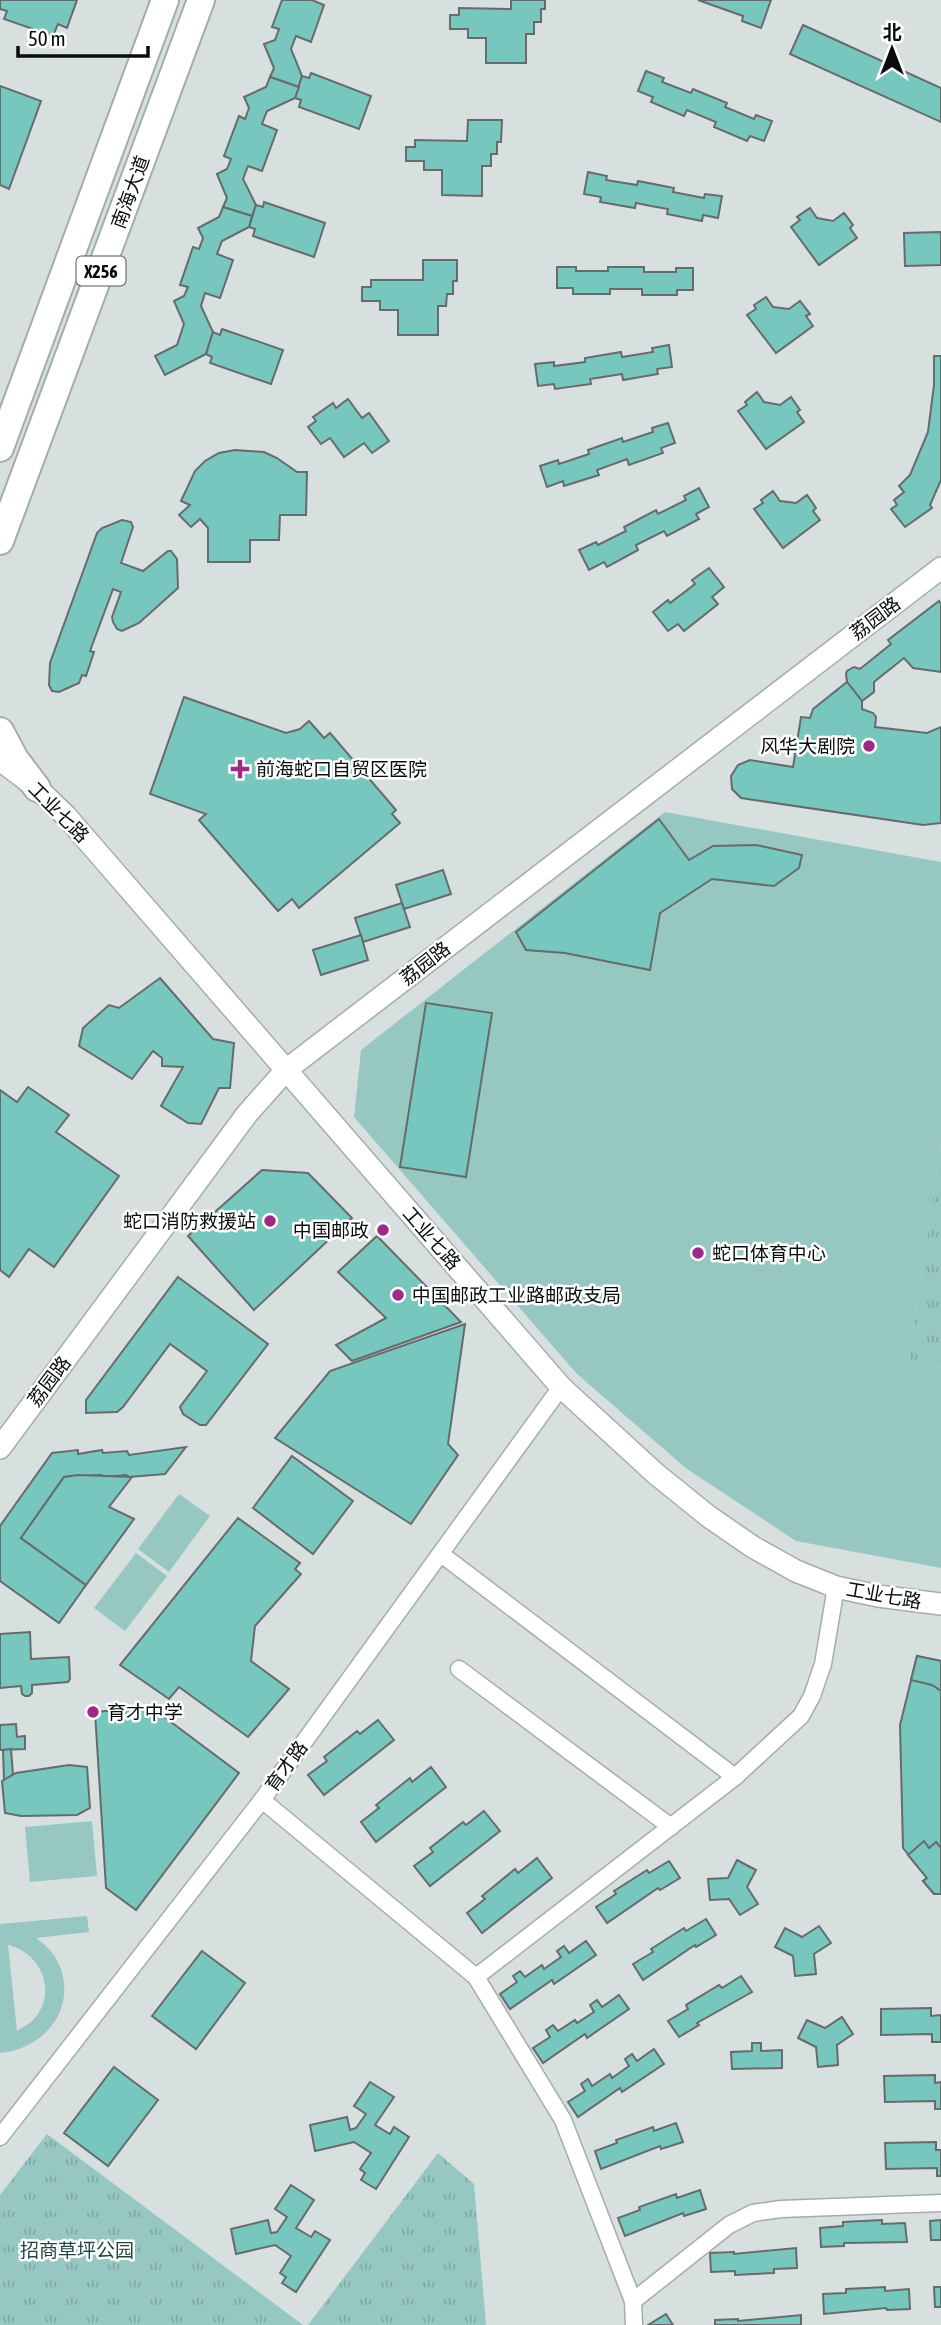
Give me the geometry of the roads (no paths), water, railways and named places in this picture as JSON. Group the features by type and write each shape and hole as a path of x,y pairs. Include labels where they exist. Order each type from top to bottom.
{"main road":[{"name":"南海大道","path":"0,448 165,0"},
{"name":"南海大道","path":"0,541 201,0"},
{"path":"0,732 15,760 37,788"}],"street":[{"name":"荔园路","path":"0,1448 247,1114 286,1070 941,568"},
{"name":"工业七路","path":"0,760 37,788 90,843 561,1387 654,1472 753,1548 786,1565 836,1587 941,1604"},
{"name":"育才路","path":"0,2137 262,1800 561,1387"},
{"path":"441,1553 735,1777"},
{"path":"476,1977 735,1777 801,1716 812,1696 823,1664 836,1587"},
{"path":"459,1670 671,1826"},
{"path":"262,1800 476,1977 563,2120 632,2301 634,2325"},
{"path":"632,2301 729,2225 753,2213 781,2209 941,2203"}],"place":[{"name":"风华大剧院","path":"869,746"},
{"name":"前海蛇口自贸区医院","path":"240,769"},
{"name":"蛇口消防救援站","path":"270,1221"},
{"name":"中国邮政","path":"383,1230"},
{"name":"蛇口体育中心","path":"698,1253"},
{"name":"中国邮政工业路邮政支局","path":"398,1295"},
{"name":"育才中学","path":"93,1712"}],"park label":[{"name":"招商草坪公园","path":"77,2250"}]}
